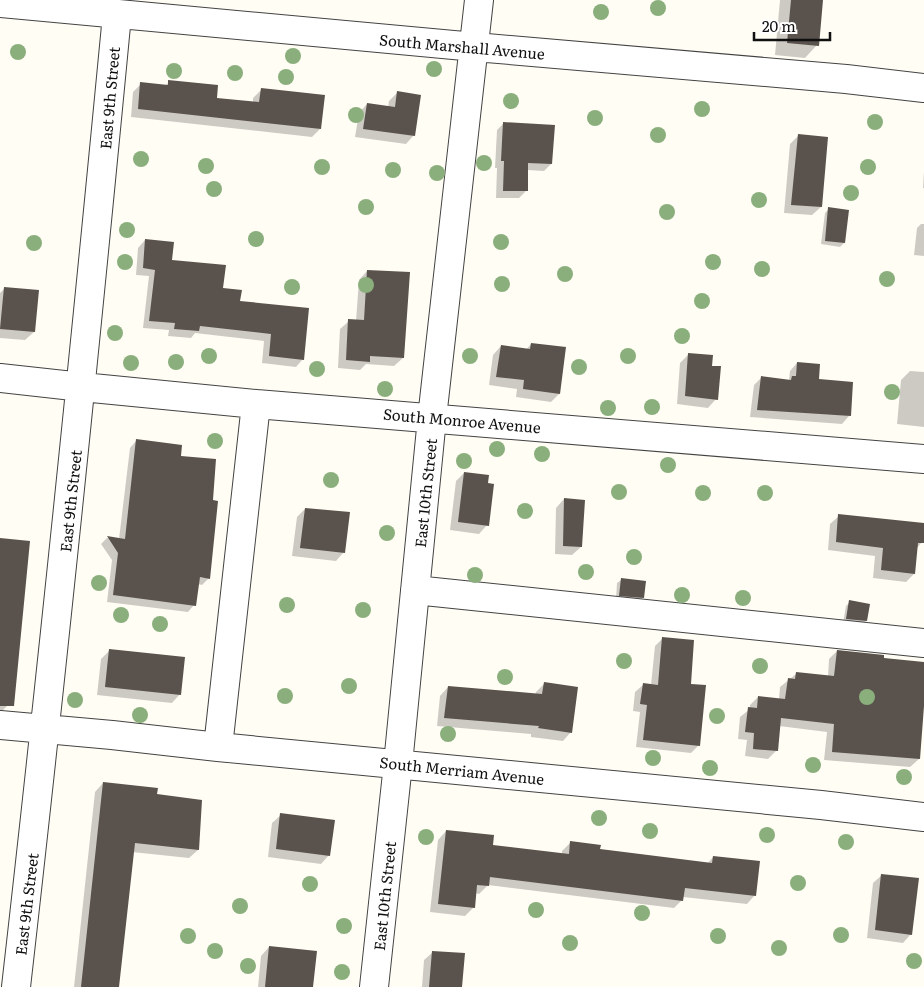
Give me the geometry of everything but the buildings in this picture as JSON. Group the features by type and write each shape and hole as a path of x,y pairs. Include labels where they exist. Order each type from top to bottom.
{"street":[{"name":"East 10th Street","path":"374,987 432,418 479,0"},
{"name":"South Marshall Avenue","path":"0,3 846,79 924,88"},
{"name":"East 9th Street","path":"16,987 46,729 82,388 117,15"},
{"name":"South Monroe Avenue","path":"0,378 82,388 256,404 924,459"},
{"path":"218,747 256,404"},
{"path":"415,590 924,643"},
{"name":"South Merriam Avenue","path":"0,725 821,805 924,817"}]}
